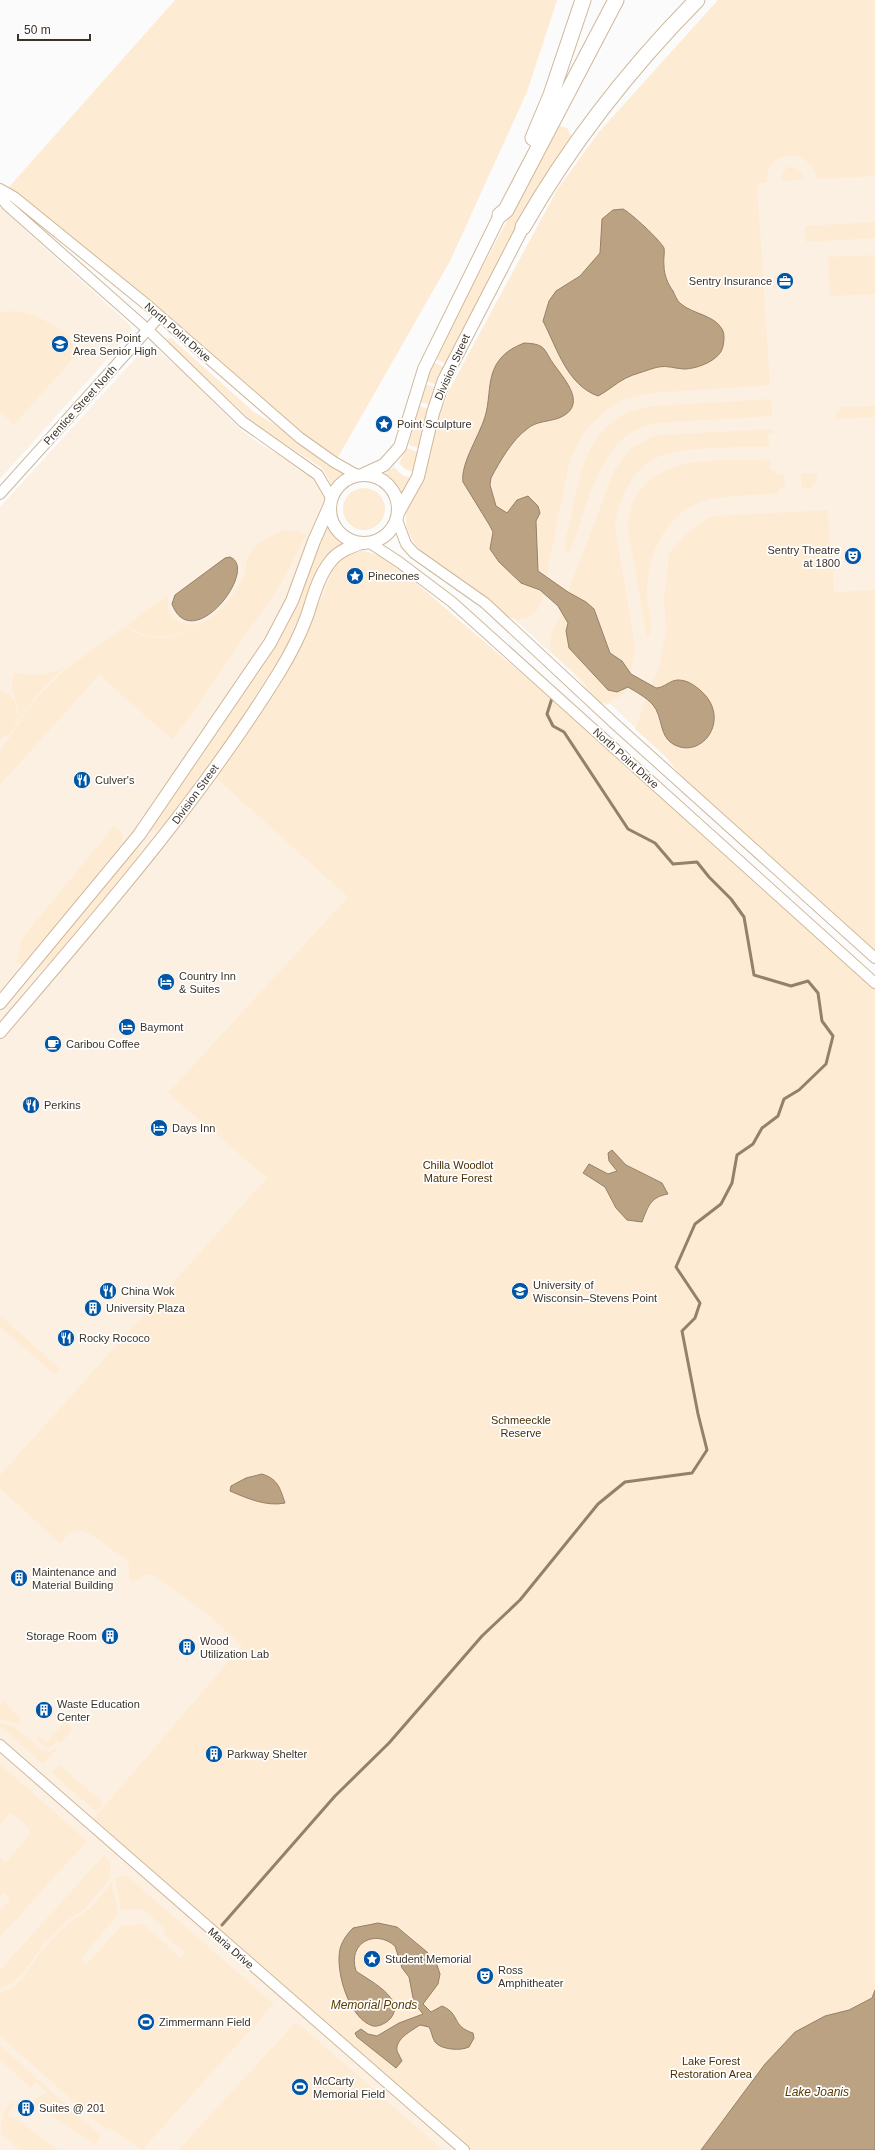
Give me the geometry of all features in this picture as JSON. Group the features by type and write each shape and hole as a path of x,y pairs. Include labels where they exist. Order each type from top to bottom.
{"highway":[{"path":"500,215 499,207 526,155 549,101 583,0"},
{"path":"500,215 506,210 616,0"},
{"path":"523,227 546,187 591,120 636,65 697,0"}],"main road":[{"name":"Division Street","path":"360,474 384,465 400,447 426,364 500,215"},
{"name":"Division Street","path":"397,517 418,477 433,413 444,380 523,227"},
{"path":"360,474 377,478 390,488 397,502 397,517 389,532 366,543 350,539 338,529 330,515 331,502 344,482 360,474"},
{"name":"Division Street","path":"0,1003 139,835 270,643 292,600 314,541 331,502"},
{"name":"Division Street","path":"0,1032 81,938 175,822 226,752 280,671 296,642 330,562 350,547 366,543"}],"street":[{"name":"North Point Drive","path":"0,189 14,196 160,316 300,438 334,462 360,474"},
{"name":"North Point Drive","path":"0,196 24,220 148,330 244,422 318,475 331,502"},
{"name":"Prentice Street North","path":"0,494 160,316"},
{"name":"North Point Drive","path":"397,517 406,544 414,553 485,603 593,705 875,958"},
{"name":"North Point Drive","path":"366,543 399,562 452,602 875,983"},
{"name":"Maria Drive","path":"0,1745 464,2150"}],"shaded area":[{"path":"875,0 875,951 679,773 667,758 610,704 602,705 592,696 574,674 432,544 511,292"},
{"name":"Stevens Point Area Senior High","path":"0,207 131,326 131,331 0,479"},
{"name":"Schmeeckle Reserve","path":"151,345 180,369 240,429 263,446 293,462 315,480 321,488 325,499 324,509 329,526 344,540 365,551 875,2150 0,2150 0,507 143,350"}],"green space":[{"path":"175,0 557,0 527,92 450,261 337,459 308,439 148,298 9,187"},
{"path":"718,0 875,0 875,176 817,179 813,168 806,160 797,156 788,156 779,158 772,163 768,172 767,183 757,183 770,385 651,393 622,400 609,408 586,429 570,459 546,578 538,571 537,566 536,521 540,513 517,500 507,513 504,513 495,504 491,493 492,481 502,457 510,446 527,429 548,419 557,407 569,385 555,366 545,347 491,381 484,421 466,461 463,482 528,586 544,593 541,604 535,613 526,618 514,619 506,616 479,592 439,565 422,551 410,536 406,525 406,517 410,503 423,477 436,423 448,392 557,190 598,133","holes":["602,219 638,219 663,246 665,274 671,289 679,302 693,312 719,325 712,360 695,368 684,369 664,365 636,374 617,384 576,383 543,321 549,301 556,291 580,276 600,253"]},
{"path":"558,125 567,128 572,138 514,231 446,364 434,358"},
{"path":"788,167 794,167 799,170 804,180 781,181 783,172"},
{"path":"875,222 875,238 806,242 805,226"},
{"path":"875,255 875,294 830,296 828,257"},
{"path":"9,311 27,313 44,320 59,329 68,337 78,353 14,425 0,412 0,312"},
{"path":"171,338 254,412 277,426 327,465 347,474 338,479 333,487 322,468 257,426 167,341"},
{"path":"433,362 444,367 437,385 426,381"},
{"path":"425,384 436,388 430,405 420,402"},
{"path":"771,399 772,416 657,423 637,429 622,440 609,455 599,472 571,549 569,552 566,551 565,542 567,532 586,459 593,444 603,430 615,420 632,411 652,406"},
{"path":"419,406 429,409 424,426 414,423"},
{"path":"875,406 875,417 836,419 836,412 841,407"},
{"path":"413,427 423,430 419,448 409,445"},
{"path":"773,429 774,433 768,433 769,446 684,450 660,456 650,461 642,468 634,476 628,486 619,506 615,527 635,646 631,674 619,658 610,653 604,635 589,611 579,600 568,592 614,471 630,449 651,437 661,435"},
{"path":"407,448 418,452 413,472 405,469 399,463"},
{"path":"770,459 771,471 777,470 777,475 784,475 785,488 779,488 779,493 715,498 697,504 681,513 669,526 659,541 652,558 648,576 647,594 651,626 649,636 647,638 628,528 633,503 645,485 661,473 680,465 725,460"},
{"path":"394,467 402,475 411,478 402,497 394,482 383,475"},
{"path":"817,473 817,478 814,484 808,489 802,488 801,474"},
{"path":"364,488 379,494 385,509 379,524 364,530 349,524 343,509 349,494"},
{"path":"828,510 834,592 875,590 875,951 688,784 667,758 635,729 646,699 653,705 668,741 705,738 714,725 677,680 659,688 651,686 659,668 666,631 664,597 669,553 684,536 703,521 714,516"},
{"path":"327,522 332,533 345,542 334,549 323,561 284,651 230,735 167,821 158,829 148,833 148,830 206,750 282,633 296,607"},
{"path":"285,530 306,535 281,584 173,740 99,675 0,785 0,752 32,703 62,672 125,626 140,634 156,638 171,637 186,632 201,624 226,603 236,590 246,570 248,558 252,550 267,538"},
{"name":"Schmeeckle Reserve","path":"365,551 380,556 395,565 501,656 606,741 875,983 875,2150 464,2150 89,1824 242,1646 206,1613 154,1576 148,1574 136,1581 130,1580 129,1565 127,1560 93,1536 80,1531 73,1532 60,1544 0,1488 0,1475 267,1178 168,1093 348,897 216,778 285,669 323,596 333,569 345,558 356,552"},
{"path":"169,594 167,602 168,610 176,620 190,624 197,624 205,621 186,631 166,636 145,635 127,625"},
{"path":"562,612 568,623 566,631 569,648 608,690 617,692 628,687 624,693 617,698 609,702 601,703 581,679 553,654 550,643 552,632"},
{"path":"68,666 40,691 18,722 19,715 12,685 12,679 15,672 36,675 55,671"},
{"path":"0,691 7,693 12,697 18,716 13,729 9,734 0,739"},
{"path":"114,826 123,835 122,843 28,960 23,964 15,963 23,937"},
{"path":"136,848 139,850 136,861 51,963 39,971 37,968"},
{"path":"0,1315 59,1368 58,1372 53,1373 0,1327"},
{"path":"4,1700 21,1720 18,1724 0,1719 0,1705"},
{"path":"66,1720 72,1729 61,1743 57,1741 48,1749 37,1740 40,1737 47,1742"},
{"path":"0,1723 15,1727 42,1750 50,1752 57,1747 58,1748 43,1764 0,1726"},
{"path":"0,1764 87,1841 0,1937 0,1911 10,1899 4,1893 0,1897 0,1858 5,1863 31,1834 17,1817 10,1813 0,1824"},
{"path":"59,1765 104,1803 96,1812 51,1772"},
{"path":"104,1855 110,1861 111,1877 85,1909 69,1919 42,1946 22,1975 0,1989 0,1970"},
{"name":"Zimmermann Field","path":"126,1875 274,2004 142,2150 108,2127 106,2130 0,2036 0,1993 13,1987 23,1978 40,1953 60,1931 90,1909 111,1883 116,1899 118,1915 81,1958 87,1964 121,1926 143,1924 181,1958 185,1953 162,1933 165,1929 143,1909 121,1910 115,1879"},
{"path":"295,2023 299,2024 443,2150 178,2150"},
{"path":"0,2045 101,2136 96,2145 34,2104 37,2098 47,2092 36,2082 31,2088 0,2060"},
{"path":"12,2102 15,2105 8,2113 8,2116 16,2119 59,2150 19,2150 1,2133 3,2116 9,2104"}],"water":[{"path":"623,209 645,227 664,248 664,269 669,285 678,301 691,310 718,324 723,331 724,342 718,356 708,363 689,369 664,367 651,369 626,378 598,396 587,391 571,375 558,354 543,321 549,301 556,291 580,276 600,253 602,219 613,210"},
{"path":"524,343 541,346 544,349 569,386 573,400 572,407 568,413 559,418 531,426 511,445 491,478 490,485 496,506 507,513 517,500 528,496 538,506 540,513 536,521 538,571 568,592 586,602 594,609 610,653 622,661 631,674 656,688 662,687 675,680 687,682 700,690 710,701 714,713 714,724 710,734 703,742 694,747 684,748 669,741 665,736 653,705 641,695 628,687 617,692 608,690 569,648 566,631 568,623 558,606 540,590 521,583 499,562 490,549 493,532 463,482 463,474 468,457 486,413 493,370 505,354"},
{"path":"230,557 237,565 236,577 230,591 220,605 207,616 194,621 181,618 172,604 175,595 225,558"},
{"path":"612,1150 626,1165 662,1183 668,1194 662,1195 653,1200 648,1207 642,1222 627,1220 616,1208 605,1187 583,1173 589,1164 608,1174 617,1171 609,1161 608,1153"},
{"path":"262,1474 275,1481 280,1489 285,1503 264,1503 230,1491 231,1486 246,1478"},
{"name":"Memorial Ponds","path":"378,1923 397,1927 427,1952 437,1965 440,1974 438,1984 423,2004 431,2012 442,2006 448,2009 462,2027 473,2033 474,2038 469,2047 456,2049 442,2047 433,2039 429,2027 420,2025 404,2036 398,2043 397,2051 402,2061 396,2068 357,2037 355,2033 361,2029 368,2034 377,2036 399,2023 423,2014 414,2003 409,1977 402,1968 395,1946 388,1941 380,1939 365,1941 359,1946 354,1961 356,1971 377,1985 390,1997 394,2004 394,2012 390,2019 386,2022 373,2026 364,2022 351,2004 342,1981 339,1958 341,1946 353,1928"},
{"name":"Lake Joanis","path":"875,1990 875,2150 701,2150 765,2064 795,2032 825,2016 849,2010 872,1998"}],"waterway":[{"path":"222,1925 335,1796 389,1743 482,1636 520,1600 598,1504 625,1482 692,1473 707,1450 698,1414 682,1331 695,1318 700,1303 676,1267 695,1224 721,1204 732,1183 737,1155 753,1144 762,1128 778,1116 784,1099 799,1090 826,1064 833,1036 822,1021 818,993 808,981 791,986 754,975 744,917 731,899 709,877 697,862 673,864 655,843 628,829 564,732 553,726 547,714 553,695"}],"place":[{"name":"Sentry Insurance","path":"785,281"},
{"name":"Stevens Point Area Senior High","path":"60,344"},
{"name":"Point Sculpture","path":"384,424"},
{"name":"Sentry Theatre at 1800","path":"853,556"},
{"name":"Pinecones","path":"355,576"},
{"name":"Culver's","path":"82,780"},
{"name":"Country Inn & Suites","path":"166,982"},
{"name":"Baymont","path":"127,1027"},
{"name":"Caribou Coffee","path":"53,1044"},
{"name":"Perkins","path":"31,1105"},
{"name":"Days Inn","path":"159,1128"},
{"name":"China Wok","path":"108,1291"},
{"name":"University of Wisconsin–Stevens Point","path":"520,1291"},
{"name":"University Plaza","path":"93,1308"},
{"name":"Rocky Rococo","path":"66,1338"},
{"name":"Maintenance and Material Building","path":"19,1578"},
{"name":"Storage Room","path":"110,1636"},
{"name":"Wood Utilization Lab","path":"187,1647"},
{"name":"Waste Education Center","path":"44,1710"},
{"name":"Parkway Shelter","path":"214,1754"},
{"name":"Student Memorial","path":"372,1959"},
{"name":"Ross Amphitheater","path":"485,1976"},
{"name":"Zimmermann Field","path":"146,2022"},
{"name":"McCarty Memorial Field","path":"300,2087"},
{"name":"Suites @ 201","path":"26,2108"}],"park label":[{"name":"Chilla Woodlot Mature Forest","path":"458,1171"},
{"name":"Lake Forest Restoration Area","path":"711,2067"}]}
